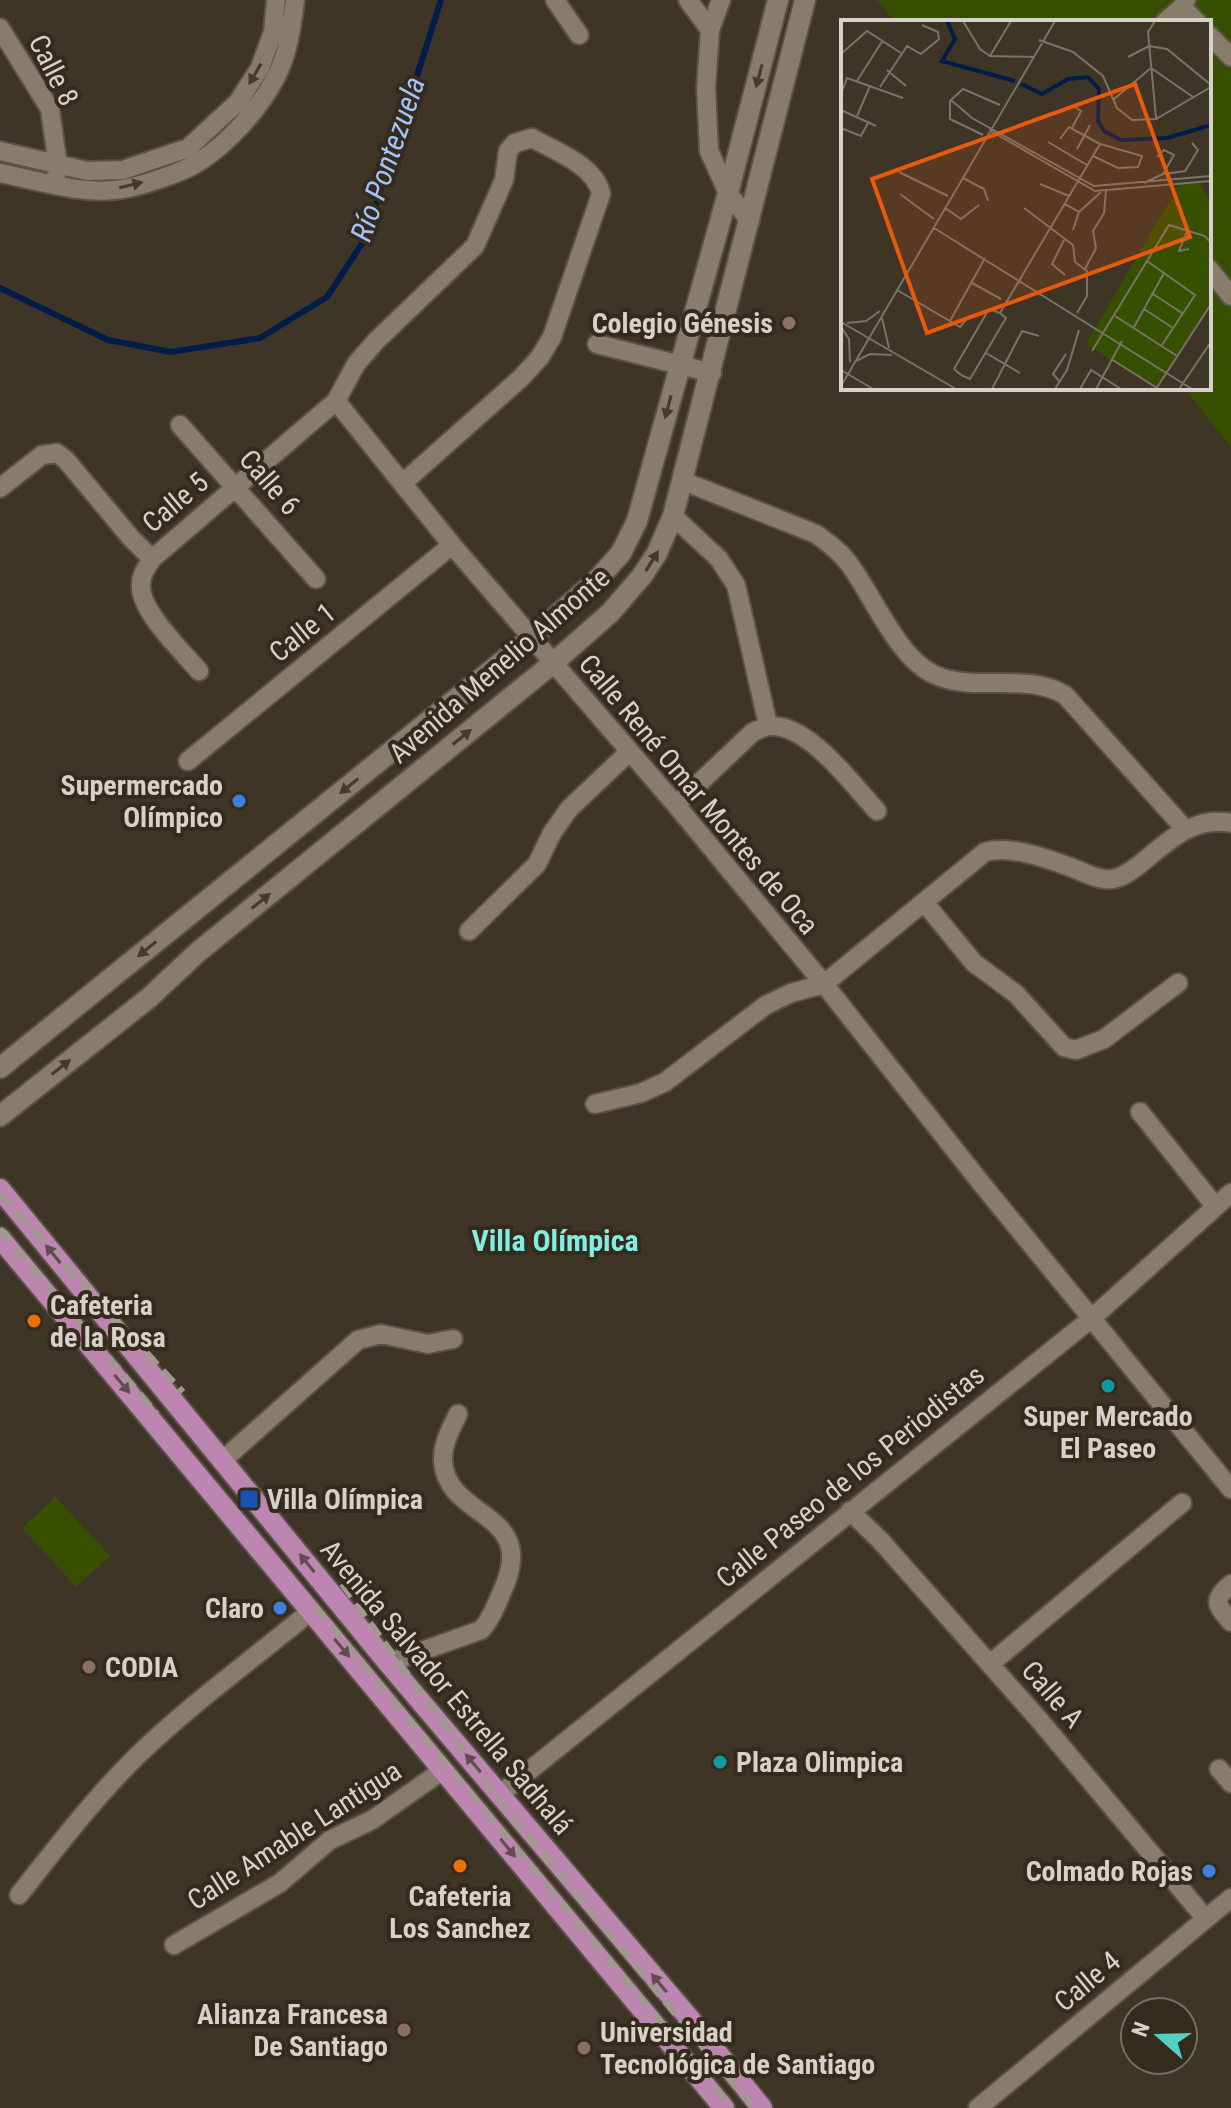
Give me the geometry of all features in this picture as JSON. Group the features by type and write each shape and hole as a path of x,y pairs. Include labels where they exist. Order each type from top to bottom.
{"main road":[{"name":"Avenida Salvador Estrella Sadhalá","path":"0,1189 388,1663 672,1997 762,2108"},
{"name":"Avenida Salvador Estrella Sadhalá","path":"0,1238 724,2108"}],"street":[{"path":"0,151 87,171 123,170 188,148 238,102 260,68 273,32 276,0"},
{"path":"0,173 54,186 126,188 196,164 251,114 276,76 290,36 295,0"},
{"path":"555,0 579,35"},
{"path":"688,0 710,30"},
{"path":"721,0 710,30 706,88 709,151 728,193 750,221"},
{"name":"Avenida Menelio Almonte","path":"0,1068 530,639 597,580 621,553 637,521 778,0"},
{"name":"Avenida Menelio Almonte","path":"0,1116 150,997 198,952 552,664 610,613 642,576 663,542 683,481 805,0"},
{"path":"1167,20 1184,4"},
{"name":"Calle 8","path":"0,28 50,109 58,166 54,186"},
{"path":"1211,37 1231,57"},
{"path":"336,401 356,364 376,341 475,246 504,180 508,151 515,143 532,138 587,171 599,186 601,194 552,337 522,377 404,482"},
{"path":"1211,271 1231,296"},
{"path":"597,344 712,373"},
{"name":"Calle René Omar Montes de Oca","path":"336,401 530,639 676,805 824,984 1231,1489"},
{"name":"Calle 5","path":"199,671 145,603 140,587 143,573 152,559 336,401"},
{"name":"Calle 6","path":"180,425 316,579"},
{"path":"0,488 42,455 57,453 152,559"},
{"path":"683,481 816,534 850,565 911,659 933,674 964,684 1040,685 1065,695 1185,829"},
{"path":"673,516 719,559 736,585 768,725"},
{"name":"Calle 1","path":"188,761 452,545"},
{"path":"676,805 753,732 768,725 792,729 813,743 877,811"},
{"path":"469,931 537,864 552,833 569,809 629,752"},
{"path":"595,1104 641,1093 665,1082 766,1005 791,993 824,984 985,852 996,849 1112,879 1126,875 1185,829 1205,822 1231,823"},
{"path":"924,902 974,963 1016,994 1064,1047 1076,1050 1104,1039 1178,983"},
{"path":"1140,1112 1215,1206"},
{"name":"Calle Paseo de los Periodistas","path":"499,1795 1092,1318 1231,1193"},
{"path":"223,1460 358,1340 381,1334 428,1344 453,1339"},
{"path":"388,1663 481,1630 489,1621 509,1574 512,1550 508,1538 457,1492 448,1478 443,1462 446,1441 458,1414"},
{"path":"990,1664 1182,1503"},
{"name":"Calle A","path":"850,1511 880,1540 990,1664 1206,1919"},
{"path":"1231,1584 1219,1594 1217,1601 1218,1607 1231,1622"},
{"path":"19,1895 102,1792 138,1755 311,1611"},
{"name":"Calle Amable Lantigua","path":"174,1945 280,1883 330,1840 372,1820 443,1770"},
{"name":"Calle 4","path":"978,2108 1231,1898"}],"green space":[{"path":"877,0 1231,0 1231,447 1186,390 1211,390 1211,20 893,20"},
{"path":"56,1497 110,1556 76,1587 22,1528"}],"waterway":[{"name":"Río Pontezuela","path":"0,288 108,340 171,352 260,338 327,297 365,239 441,0"}],"railway":[{"path":"0,1194 183,1392"},
{"path":"0,1229 157,1414"},
{"path":"342,1584 505,1808 753,2108"},
{"path":"315,1606 732,2108"}],"place":[{"name":"Colegio Génesis","path":"789,323"},
{"name":"Supermercado Olímpico","path":"239,801"},
{"name":"Cafeteria de la Rosa","path":"34,1321"},
{"name":"Super Mercado El Paseo","path":"1108,1386"},
{"name":"Villa Olímpica","path":"249,1499"},
{"name":"Claro","path":"280,1608"},
{"name":"CODIA","path":"89,1667"},
{"name":"Plaza Olimpica","path":"720,1762"},
{"name":"Cafeteria Los Sanchez","path":"460,1866"},
{"name":"Colmado Rojas","path":"1209,1871"},
{"name":"Alianza Francesa De Santiago","path":"404,2030"},
{"name":"Universidad Tecnológica de Santiago","path":"584,2048"}],"district":[{"name":"Villa Olímpica","path":"555,1241"}]}
